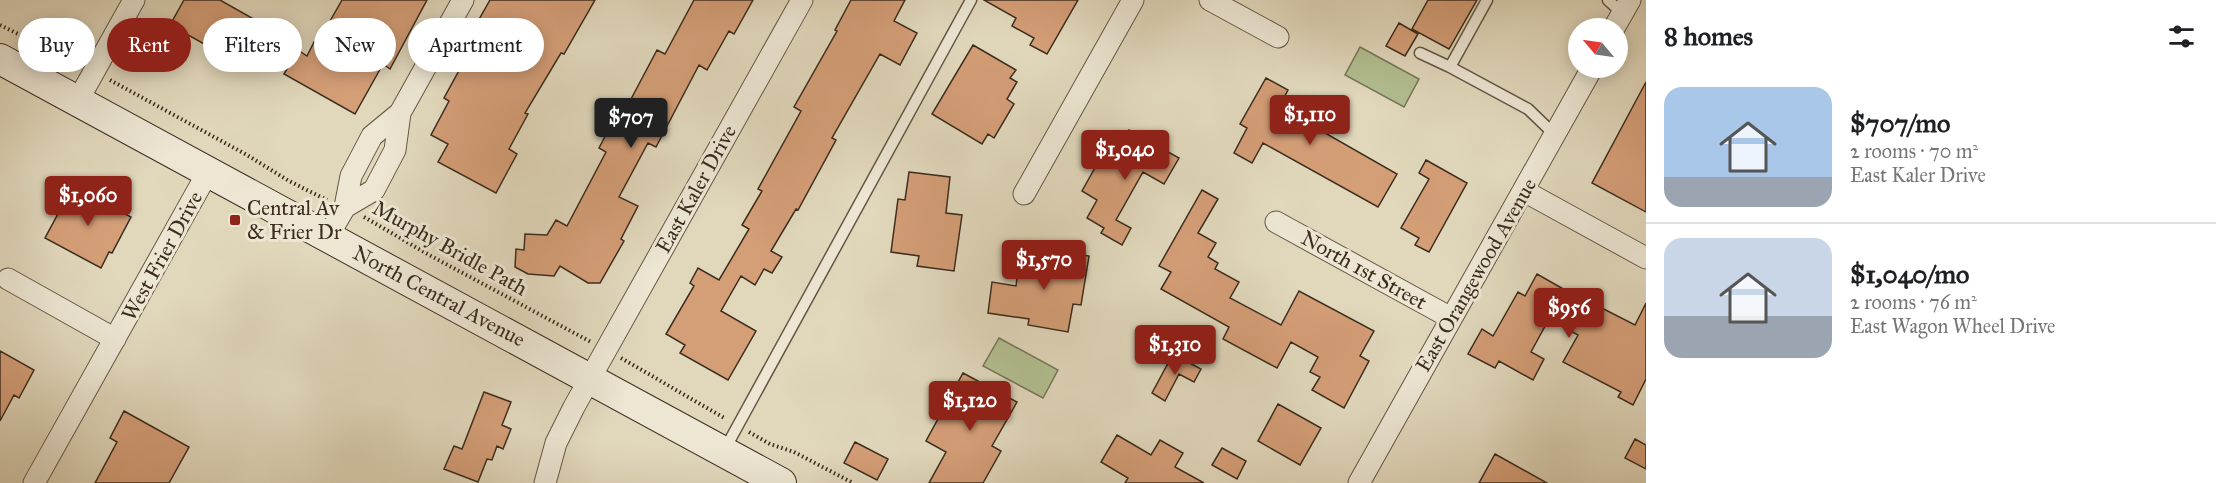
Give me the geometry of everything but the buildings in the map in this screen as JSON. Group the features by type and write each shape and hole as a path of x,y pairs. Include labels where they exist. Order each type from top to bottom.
{"main road":[{"name":"North Central Avenue","path":"0,59 781,483"}],"street":[{"path":"95,70 134,0"},
{"path":"328,236 345,207 351,176 372,136 400,113 463,0"},
{"name":"East Kaler Drive","path":"545,483 556,443 590,378 802,0"},
{"path":"1024,194 1133,0"},
{"path":"1210,0 1278,37"},
{"path":"77,102 94,72"},
{"name":"East Orangewood Avenue","path":"1359,483 1586,78"},
{"name":"West Frier Drive","path":"34,483 208,172"},
{"path":"1524,192 1646,258"},
{"name":"North 1st Street","path":"1276,222 1451,318"},
{"name":"West Frier Drive","path":"8,279 115,339"}],"lane":[{"path":"723,452 971,0"},
{"path":"1450,67 1487,0"},
{"path":"1420,52 1528,109 1554,134"}],"path":[{"name":"Murphy Bridle Path","path":"0,25 18,34"},
{"name":"Murphy Bridle Path","path":"94,72 289,181 345,207 606,350 770,444 794,452 853,483"}],"green space":[{"path":"1360,47 1419,79 1404,107 1345,75"},
{"path":"999,338 1058,370 1043,398 983,366"}],"place":[{"name":"Central Av & Frier Dr","path":"235,220"}]}
